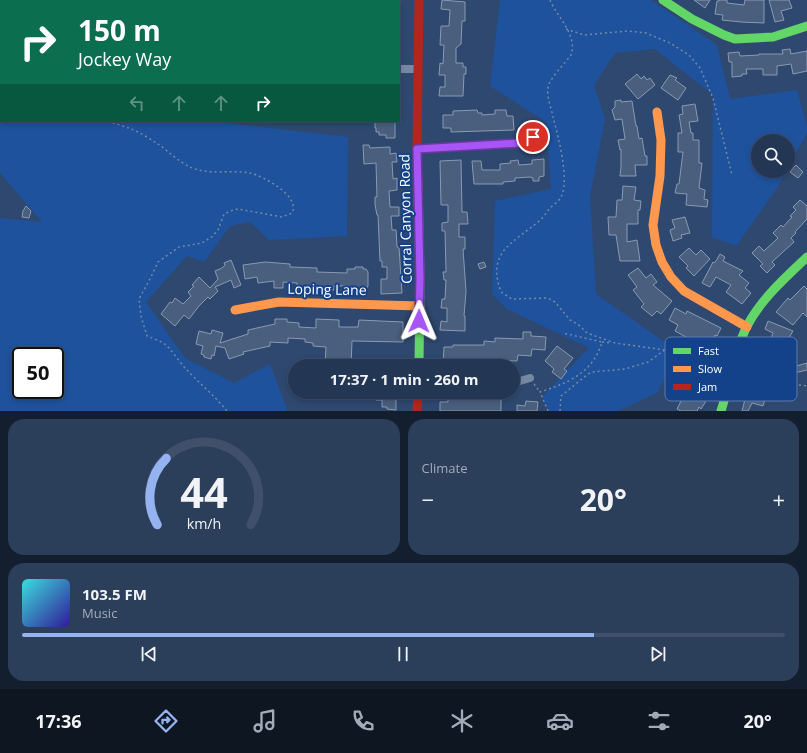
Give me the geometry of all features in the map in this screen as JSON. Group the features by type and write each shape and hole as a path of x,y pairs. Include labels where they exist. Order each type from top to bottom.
{"street":[{"name":"Corral Canyon Road","path":"419,0 417,149 420,278 419,359"},
{"path":"666,1 699,22 735,39 773,37 807,26"},
{"path":"400,68 418,69"},
{"path":"657,112 661,140 660,176 653,225 656,245 662,262 671,277 684,291 747,327"},
{"path":"417,149 519,143 533,137"},
{"path":"743,337 747,327 762,304 807,257"},
{"name":"Loping Lane","path":"235,310 279,302 420,306"},
{"path":"520,381 530,378"},
{"path":"417,411 418,399"},
{"path":"721,411 724,401"}],"path":[{"path":"550,0 573,42 571,55 549,85 548,99 562,156 564,183 563,194 540,221 506,247 500,257 496,270 498,285 501,292 512,299 542,297 551,299 570,320 587,332 615,343"},
{"path":"566,29 584,35 627,31 646,33 670,43 689,55 700,68 713,98 732,175"},
{"path":"111,122 132,129 157,143 189,167 204,172 216,173 237,171 254,174 278,187 292,200 294,210 292,213 282,217 238,209 227,212 224,214 218,230 213,236 202,243 179,247 158,262 139,299 141,316 147,336 161,342 167,347 197,380 216,397 227,411"},
{"path":"563,333 602,342 665,350"},
{"path":"540,392 570,381 584,372 594,359 602,342"},
{"path":"560,411 561,396 588,374 592,372 625,369 645,363 665,350"},
{"path":"530,378 540,392 548,411"},
{"path":"797,385 807,386"}],"shaded area":[{"path":"500,0 651,0 717,45 730,99 797,90 807,126 807,133 795,155 795,134 751,134 751,178 782,178 778,187 736,246 712,237 713,95 655,49 615,53 594,85 605,119 590,196 596,294 665,342 665,378 657,393 618,411 548,411 542,397 589,348 507,309 492,294 495,201 551,189 546,122 490,86"},
{"path":"0,122 217,122 348,137 347,236 269,240 250,222 230,226 204,262 187,256 146,302 185,358 234,383 270,364 287,409 286,411 0,411 0,218 42,222 0,173"}],"building":[{"path":"442,0 465,2 465,21 462,21 461,44 456,48 456,63 463,63 463,67 466,67 466,74 464,74 463,96 439,96 440,87 445,87 445,75 439,75 440,63 443,64 444,45 440,45 441,26 449,26 450,10 441,9"},
{"path":"694,0 710,0 705,8"},
{"path":"727,0 727,3 744,5 745,0 764,0 764,23 722,20 723,15 715,14 717,1"},
{"path":"769,0 789,0 792,8 781,11 784,20 775,22"},
{"path":"790,49 791,54 807,51 807,71 793,74 791,64 777,66 777,75 763,75 763,69 746,69 747,74 732,77 732,62 729,62 728,53 739,52 740,56 783,54 782,50"},
{"path":"637,74 641,79 644,76 647,80 650,78 655,85 638,99 625,84"},
{"path":"670,75 677,78 675,80 686,88 678,100 661,88"},
{"path":"621,100 621,102 632,101 639,139 642,138 645,156 647,156 647,165 635,165 636,176 620,176 621,149 620,150 618,140 625,139 622,119 615,120 612,110 615,107 615,101"},
{"path":"695,104 698,121 689,122 691,133 693,133 693,140 699,140 699,163 702,163 699,188 705,190 704,199 708,200 707,207 686,205 687,194 675,193 677,184 679,184 683,152 678,152 678,133 682,133 679,115 683,114 682,106"},
{"path":"477,110 478,113 482,113 482,115 495,114 495,110 506,110 507,116 513,116 514,130 451,132 451,128 443,128 443,115 453,115 453,111"},
{"path":"375,122 395,122 395,138 386,138 386,135 379,135 379,132 376,132"},
{"path":"363,145 369,145 370,148 390,147 390,154 396,153 397,162 392,162 393,179 397,178 397,190 389,191 390,207 399,207 399,216 391,216 392,230 396,230 397,247 399,247 402,293 381,294 381,279 387,279 387,267 382,267 382,261 380,261 378,215 375,205 375,197 377,197 376,163 364,164"},
{"path":"544,159 544,176 539,177 539,181 533,181 533,178 530,177 515,178 515,181 503,182 503,184 474,184 472,161 481,161 482,170 500,170 500,164 511,163 510,161 518,160 519,165 532,164 532,160"},
{"path":"461,160 462,212 467,212 468,224 459,224 459,237 465,237 465,249 463,249 466,291 464,316 465,331 440,330 441,321 447,322 447,308 441,308 442,299 445,299 446,280 444,280 443,272 446,272 445,231 442,231 442,223 448,222 448,205 441,205 440,161"},
{"path":"796,165 803,172 798,178 795,176"},
{"path":"623,186 636,187 634,200 641,201 640,210 638,210 638,224 627,224 627,242 637,240 640,261 620,261 616,235 609,235 608,217 616,217 617,200 622,200"},
{"path":"800,200 807,206 807,219 791,238 794,242 772,262 775,265 767,273 760,266 763,264 752,253 759,246 764,251 778,238 773,233 781,225 783,227 792,217 790,216 796,210 793,207"},
{"path":"26,206 31,211 29,218 22,217"},
{"path":"685,217 690,233 681,235 682,238 673,241 670,230 675,228 672,220"},
{"path":"689,248 696,255 701,250 710,259 694,276 686,268 688,266 679,257"},
{"path":"720,254 725,257 723,261 743,271 739,275 749,283 745,288 751,293 742,304 726,292 731,285 716,277 710,287 702,283 713,262 714,263 716,261"},
{"path":"231,260 241,285 234,288 231,280 215,287 218,291 210,299 208,297 189,319 184,315 175,326 161,314 175,298 183,304 191,296 188,292 194,286 192,285 199,277 210,288 218,279 215,271 222,268 225,265 224,263"},
{"path":"265,262 290,264 290,267 317,268 317,272 347,273 347,269 363,267 363,269 366,269 368,272 368,286 366,289 356,290 348,290 348,286 334,286 334,290 297,289 297,283 283,282 283,288 274,288 274,281 258,283 257,277 245,279 243,265"},
{"path":"484,262 486,267 480,269 478,264"},
{"path":"638,268 646,278 651,274 657,282 653,285 672,301 661,314 657,311 652,316 641,307 644,304 633,290 637,287 628,275"},
{"path":"804,286 807,289 807,317 803,313 793,325 776,312 788,298 790,300"},
{"path":"675,308 686,314 687,311 721,328 717,336 715,335 714,337 686,337 675,331 678,325 669,320"},
{"path":"275,319 287,319 287,322 299,323 299,327 316,328 316,319 339,320 339,327 358,327 359,320 403,322 403,342 352,341 351,359 325,359 326,347 313,346 313,343 305,342 305,339 288,338 288,343 270,342 270,346 243,352 244,354 229,359 225,348 216,346 214,356 212,355 211,359 204,357 204,355 201,354 203,346 196,344 199,331 211,334 212,330 223,333 220,343 248,334 248,330 275,324"},
{"path":"768,321 793,331 789,337 771,337 773,333 765,329"},
{"path":"523,332 531,332 531,336 546,337 545,350 532,349 531,356 518,355 517,359 443,359 444,347 453,347 453,345 484,345 484,341 495,342 495,338 523,339"},
{"path":"557,346 573,358 564,369 567,371 561,379 552,372 554,369 545,361"},
{"path":"807,363 807,370 797,372 797,366"},
{"path":"396,399 396,410 382,407 382,400 376,400"},
{"path":"448,399 501,399 501,411 440,411 440,402 448,402"},
{"path":"526,401 538,402 537,411 517,411 517,405 525,406"},
{"path":"681,401 706,401 701,409 699,407 697,411 681,411 677,409"},
{"path":"744,401 764,401 763,406 752,403 748,411 742,411"}],"traffic: fast":[{"path":"663,0 692,19 735,39 773,37 807,26"},
{"path":"418,184 420,278 419,359"},
{"path":"743,337 747,326 766,298 807,257"},
{"path":"721,411 724,401"}],"traffic: slow":[{"path":"657,112 661,140 660,176 653,225 656,245 662,262 671,277 684,291 747,327"},
{"path":"235,310 279,302 420,306"}],"traffic: jam":[{"path":"418,184 419,0"},
{"path":"417,411 418,399"}],"route":[{"path":"419,321 420,278 417,149 519,143 533,137"}]}
